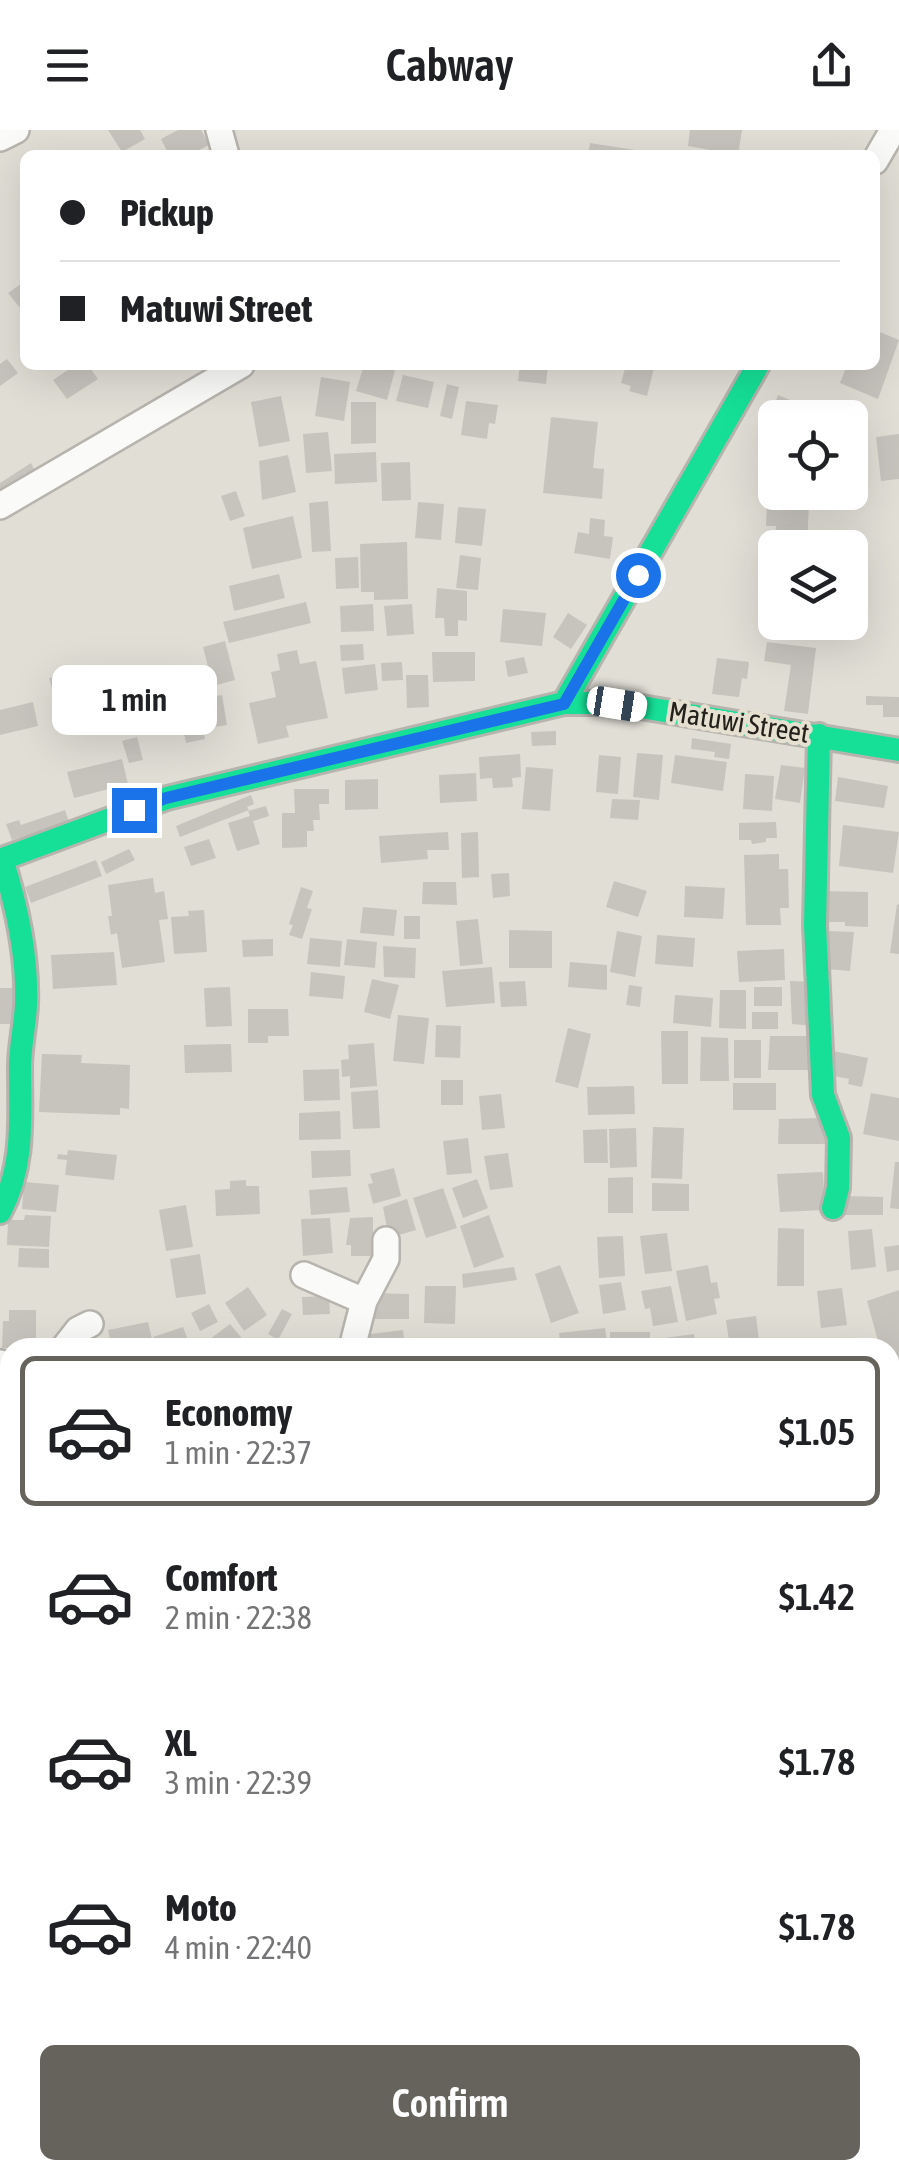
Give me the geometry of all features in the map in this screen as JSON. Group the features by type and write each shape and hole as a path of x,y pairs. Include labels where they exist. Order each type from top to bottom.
{"street":[{"path":"0,138 16,130"},
{"path":"880,152 893,130"},
{"path":"0,506 231,370"},
{"path":"564,704 755,370"},
{"name":"Matuwi Street","path":"1,859 166,798 564,704 617,704 899,750"},
{"path":"819,735 815,925 823,1095 838,1138 838,1188 833,1208"},
{"path":"0,1212 15,1185 20,1164 20,1060 26,1006 19,909 1,859"},
{"path":"355,1338 364,1301 386,1259 386,1240"},
{"path":"304,1275 364,1301"},
{"path":"72,1338 90,1324"}],"building":[{"path":"108,130 140,130 145,139 121,150"},
{"path":"178,130 201,130 209,145 200,150 166,150 161,139"},
{"path":"690,130 742,130 739,150 688,146"},
{"path":"590,143 635,150 589,150"},
{"path":"20,285 20,308 8,293"},
{"path":"880,332 899,340 878,399 840,383 845,370 880,370"},
{"path":"7,359 18,373 0,386 0,364"},
{"path":"68,370 92,370 98,379 67,399 53,380"},
{"path":"362,370 395,370 387,400 356,391"},
{"path":"519,370 547,370 546,384 518,381"},
{"path":"625,370 654,370 647,396 629,391 631,386 621,383"},
{"path":"403,375 434,382 428,408 396,401"},
{"path":"321,377 350,382 344,421 315,416"},
{"path":"447,384 459,387 452,419 440,416"},
{"path":"281,396 290,441 259,447 251,402"},
{"path":"466,401 498,405 495,424 489,423 487,439 461,435"},
{"path":"351,402 376,402 376,443 351,444"},
{"path":"551,417 598,422 593,468 604,469 602,499 543,493"},
{"path":"328,432 332,471 306,473 303,434"},
{"path":"899,434 899,479 881,481 876,437"},
{"path":"376,452 377,482 335,484 334,454"},
{"path":"288,455 296,492 262,500 259,461"},
{"path":"410,462 411,500 382,501 381,463"},
{"path":"31,463 37,475 0,498 0,483"},
{"path":"236,491 245,516 230,521 221,496"},
{"path":"328,501 331,551 312,552 309,503"},
{"path":"418,502 444,504 441,540 415,538"},
{"path":"458,507 486,509 482,546 455,543"},
{"path":"767,510 809,510 808,530 776,530 776,526 766,526"},
{"path":"293,516 302,558 252,569 243,528"},
{"path":"590,518 605,520 604,536 613,537 610,559 574,553 578,532 589,534"},
{"path":"407,542 408,599 374,600 374,592 361,592 360,544"},
{"path":"460,555 481,558 478,590 456,588"},
{"path":"358,557 359,588 336,589 335,558"},
{"path":"279,574 285,598 234,611 229,586"},
{"path":"437,588 467,591 467,621 458,620 458,636 445,636 444,618 435,618"},
{"path":"306,602 311,623 229,643 223,622"},
{"path":"373,604 374,631 341,632 340,606"},
{"path":"412,604 414,634 387,636 384,606"},
{"path":"503,609 546,613 542,646 500,642"},
{"path":"568,613 587,625 571,649 553,637"},
{"path":"225,641 235,680 213,686 203,647"},
{"path":"767,642 816,648 808,714 784,711 791,665 764,661"},
{"path":"363,644 364,660 341,661 340,645"},
{"path":"297,650 300,664 316,661 328,718 286,726 289,737 258,744 249,703 276,697 271,672 280,670 277,654"},
{"path":"432,652 475,652 475,681 433,682"},
{"path":"524,657 528,673 508,677 505,661"},
{"path":"717,658 749,662 739,697 712,694"},
{"path":"402,662 403,680 382,681 381,663"},
{"path":"375,664 378,690 345,694 342,668"},
{"path":"128,668 144,698 128,706 130,710 121,715 120,712 104,719 88,687"},
{"path":"69,672 77,707 59,712 49,678"},
{"path":"406,675 428,675 429,707 407,708"},
{"path":"222,695 227,725 203,729 205,739 186,743 178,703"},
{"path":"866,696 899,697 899,717 883,717 883,705 866,705"},
{"path":"33,702 38,726 0,735 0,710"},
{"path":"556,731 556,745 532,746 531,732"},
{"path":"137,737 143,760 129,763 122,741"},
{"path":"692,738 731,744 729,759 714,757 715,752 691,749"},
{"path":"637,753 663,755 659,800 633,797"},
{"path":"520,754 521,777 512,778 513,787 493,788 492,778 480,779 479,757"},
{"path":"599,755 621,757 618,794 596,792"},
{"path":"675,755 727,762 723,791 671,783"},
{"path":"122,759 128,784 74,798 67,772"},
{"path":"781,765 805,768 800,803 775,799"},
{"path":"526,767 553,769 550,811 522,809"},
{"path":"476,773 477,801 440,803 439,775"},
{"path":"745,774 774,776 772,811 743,809"},
{"path":"838,777 888,786 884,808 835,801"},
{"path":"378,779 378,809 345,810 345,780"},
{"path":"294,789 329,789 329,804 319,804 320,820 313,820 314,831 307,831 307,847 282,848 282,813 295,813"},
{"path":"251,795 254,804 247,807 249,810 180,837 176,826"},
{"path":"612,799 640,800 638,820 610,818"},
{"path":"266,806 269,816 253,821 260,844 237,851 228,823"},
{"path":"65,810 69,822 12,840 6,824 19,820 21,825"},
{"path":"776,822 777,838 752,844 751,840 739,840 739,823"},
{"path":"843,825 899,832 893,873 839,866"},
{"path":"448,832 449,850 427,850 428,859 381,863 379,836"},
{"path":"478,832 479,877 462,878 461,833"},
{"path":"209,839 216,858 191,866 184,847"},
{"path":"129,849 135,860 106,874 101,862"},
{"path":"779,854 779,869 788,869 789,908 780,908 781,925 746,925 744,855"},
{"path":"96,860 102,876 31,903 25,887"},
{"path":"509,873 510,896 493,898 491,874"},
{"path":"153,878 155,893 164,891 168,919 159,920 165,962 122,968 117,933 111,935 108,885"},
{"path":"614,881 647,891 638,917 606,907"},
{"path":"423,882 456,882 457,905 422,904"},
{"path":"685,886 725,888 723,919 684,917"},
{"path":"301,887 313,891 307,908 312,909 302,939 289,935"},
{"path":"822,891 868,892 868,927 822,922"},
{"path":"899,905 899,954 890,953"},
{"path":"363,907 397,910 394,936 360,933"},
{"path":"204,910 207,952 174,954 171,917"},
{"path":"404,916 420,916 420,939 404,939"},
{"path":"478,919 483,964 460,966 456,921"},
{"path":"509,930 552,931 552,968 509,968"},
{"path":"617,931 642,936 635,977 610,972"},
{"path":"829,931 854,932 850,971 827,969"},
{"path":"657,935 695,938 693,967 655,964"},
{"path":"310,938 342,941 340,967 307,964"},
{"path":"273,939 273,956 243,957 242,940"},
{"path":"347,939 377,942 375,968 344,965"},
{"path":"383,946 416,948 415,978 384,977"},
{"path":"784,949 785,980 739,982 737,951"},
{"path":"114,952 117,985 53,989 51,955"},
{"path":"570,962 607,965 607,990 568,987"},
{"path":"492,967 495,1003 446,1007 442,971"},
{"path":"311,972 345,976 343,999 309,996"},
{"path":"372,979 399,985 390,1019 364,1012"},
{"path":"525,981 527,1006 501,1007 499,982"},
{"path":"790,981 812,982 814,1026 792,1024"},
{"path":"629,985 642,987 640,1007 626,1005"},
{"path":"230,987 232,1026 206,1027 204,988"},
{"path":"754,987 782,987 782,1006 754,1006"},
{"path":"0,988 20,988 20,1024 0,1024"},
{"path":"720,990 746,990 746,1029 719,1028"},
{"path":"675,995 713,998 711,1027 673,1023"},
{"path":"248,1009 288,1009 289,1036 268,1036 268,1043 248,1043"},
{"path":"752,1012 778,1012 778,1029 752,1029"},
{"path":"398,1015 429,1018 424,1064 393,1061"},
{"path":"436,1025 461,1026 460,1058 435,1057"},
{"path":"568,1028 591,1034 578,1088 555,1082"},
{"path":"661,1031 688,1031 688,1084 662,1084"},
{"path":"770,1036 813,1036 813,1070 768,1070"},
{"path":"701,1037 728,1038 729,1081 700,1081"},
{"path":"734,1040 761,1040 761,1078 734,1078"},
{"path":"374,1043 377,1086 350,1088 350,1076 342,1077 341,1060 349,1059 348,1045"},
{"path":"231,1044 232,1072 185,1073 184,1045"},
{"path":"833,1051 868,1058 862,1087 848,1084 849,1079 828,1075"},
{"path":"42,1054 82,1055 81,1063 130,1065 129,1109 120,1108 120,1115 39,1112"},
{"path":"339,1069 340,1100 304,1101 303,1070"},
{"path":"441,1080 463,1080 463,1105 441,1105"},
{"path":"733,1083 776,1083 776,1110 733,1110"},
{"path":"634,1086 635,1114 588,1115 587,1087"},
{"path":"378,1090 380,1128 353,1129 351,1092"},
{"path":"871,1093 899,1098 899,1141 863,1134"},
{"path":"501,1094 505,1128 482,1130 479,1096"},
{"path":"340,1111 341,1139 299,1140 299,1113"},
{"path":"824,1118 825,1144 778,1144 779,1119"},
{"path":"653,1127 684,1128 682,1179 651,1178"},
{"path":"636,1128 637,1167 610,1168 609,1129"},
{"path":"607,1129 608,1163 584,1163 583,1130"},
{"path":"468,1138 472,1173 447,1175 443,1141"},
{"path":"68,1150 117,1155 114,1180 65,1175 67,1160 57,1159 58,1154 67,1155"},
{"path":"350,1150 351,1176 312,1178 311,1151"},
{"path":"508,1153 513,1187 490,1190 484,1156"},
{"path":"895,1162 899,1162 899,1209 890,1208"},
{"path":"394,1168 401,1196 373,1204 370,1174"},
{"path":"823,1172 825,1210 780,1212 777,1174"},
{"path":"633,1177 633,1213 608,1213 608,1178"},
{"path":"477,1179 488,1208 463,1218 452,1188"},
{"path":"246,1180 246,1186 259,1186 260,1214 216,1216 215,1190 230,1189 230,1181"},
{"path":"24,1182 59,1185 56,1212 22,1209"},
{"path":"652,1183 689,1184 689,1211 652,1211"},
{"path":"347,1187 350,1212 311,1215 309,1190"},
{"path":"443,1188 457,1228 426,1238 413,1198"},
{"path":"845,1196 883,1197 883,1215 844,1215"},
{"path":"407,1199 416,1230 389,1238 383,1207"},
{"path":"186,1205 193,1247 166,1251 159,1210"},
{"path":"25,1215 51,1216 49,1247 7,1245 8,1220 24,1220"},
{"path":"489,1215 504,1257 474,1268 460,1226"},
{"path":"373,1217 373,1256 351,1256 351,1245 346,1245 350,1218"},
{"path":"330,1218 333,1253 303,1256 301,1219"},
{"path":"778,1228 804,1229 804,1286 777,1286"},
{"path":"872,1229 876,1267 851,1270 848,1231"},
{"path":"667,1233 672,1271 645,1274 640,1236"},
{"path":"623,1236 625,1276 599,1278 597,1237"},
{"path":"899,1245 899,1270 887,1272 884,1247"},
{"path":"19,1248 49,1249 49,1268 18,1267"},
{"path":"200,1254 206,1294 176,1298 170,1259"},
{"path":"560,1265 579,1313 551,1323 535,1274"},
{"path":"708,1265 711,1283 717,1282 720,1298 714,1299 717,1314 686,1321 676,1271"},
{"path":"514,1267 517,1280 463,1288 462,1274"},
{"path":"621,1282 626,1310 603,1314 599,1285"},
{"path":"425,1286 456,1286 455,1324 424,1323"},
{"path":"671,1286 678,1322 653,1326 641,1291"},
{"path":"248,1287 267,1315 244,1331 225,1303"},
{"path":"842,1288 847,1325 821,1328 817,1291"},
{"path":"899,1290 899,1338 877,1338 867,1301"},
{"path":"374,1293 409,1294 409,1319 373,1319"},
{"path":"329,1296 330,1314 303,1315 302,1297"},
{"path":"209,1304 218,1322 200,1331 191,1313"},
{"path":"282,1309 292,1314 279,1338 268,1334"},
{"path":"9,1310 36,1310 36,1338 2,1338 3,1321 9,1321"},
{"path":"756,1316 759,1338 729,1338 726,1320"},
{"path":"148,1322 152,1338 110,1338 108,1330"},
{"path":"230,1324 242,1338 211,1338"},
{"path":"183,1327 187,1338 153,1338"},
{"path":"605,1328 606,1338 560,1338 559,1333"},
{"path":"403,1330 404,1338 363,1338"},
{"path":"610,1332 650,1332 650,1338 610,1338"}],"traffic: fast":[{"path":"564,703 755,370"},
{"path":"0,860 167,798 564,703 617,703 899,750"},
{"path":"819,735 815,925 823,1095 839,1138 838,1188 833,1208"},
{"path":"0,1212 17,1159 26,986 20,931 2,859"}],"route":[{"path":"134,810 166,798 564,704 638,575"}]}
